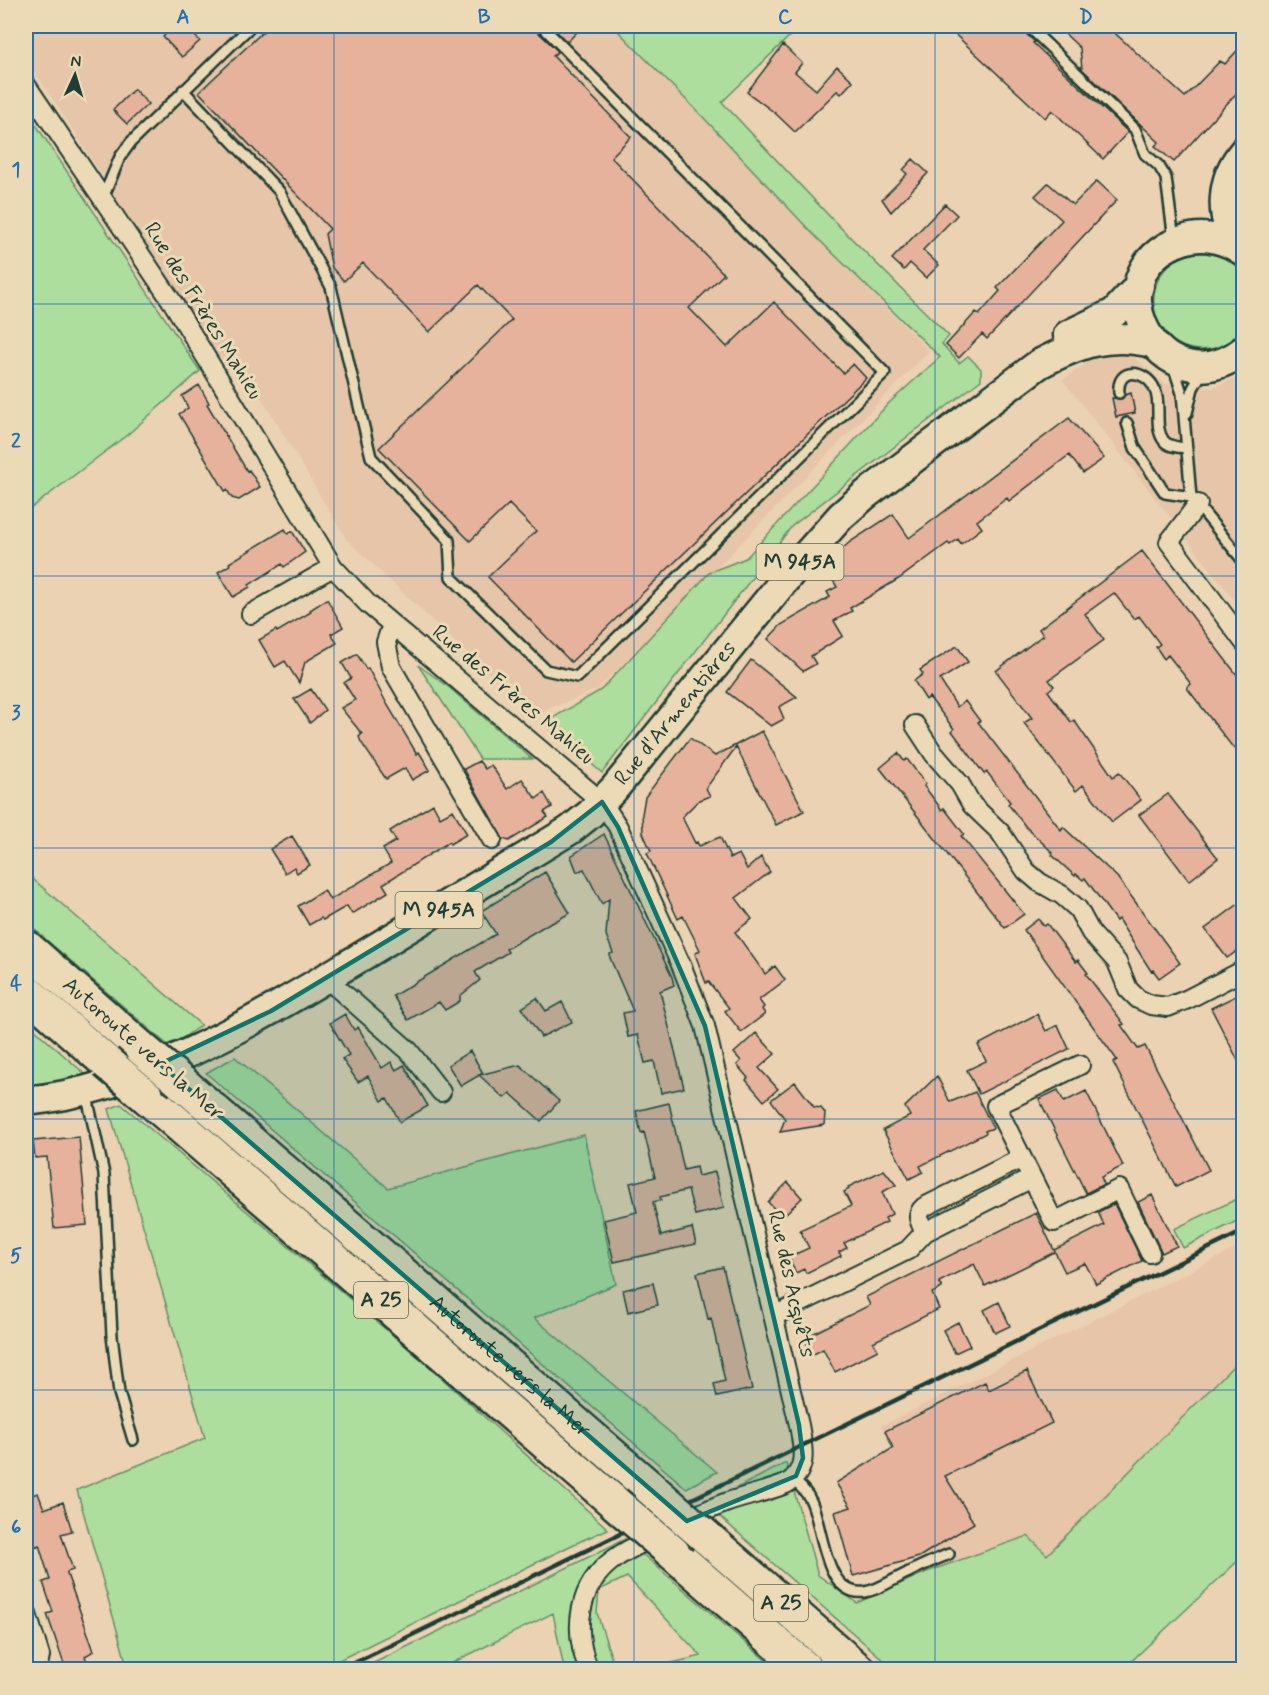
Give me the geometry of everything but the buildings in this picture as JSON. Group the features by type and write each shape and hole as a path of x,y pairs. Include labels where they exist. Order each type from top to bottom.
{"highway":[{"name":"Autoroute vers la Mer","path":"26,947 858,1670"},
{"name":"A 25","path":"26,991 807,1670"}],"main road":[{"path":"1161,350 1143,328 1138,312 1139,286 1145,271 1154,257 1180,241 1200,223 1216,177 1242,152"},
{"path":"1242,152 1229,174 1224,201 1229,229 1242,251"},
{"path":"1180,241 1202,237 1218,239 1242,251"},
{"name":"Rue d'Armentières","path":"1039,364 1053,347 1067,336 1114,313 1139,286"},
{"name":"Rue d'Armentières","path":"26,1113 87,1095 117,1080 177,1057 271,1011 570,830 602,802 638,762 794,570 841,516 877,485 1039,364 1069,350 1106,339 1122,337 1161,350 1184,363 1208,366"},
{"path":"1208,366 1226,361 1244,350"},
{"name":"Rue d'Armentières","path":"26,1101 87,1095"}],"street":[{"name":"Rue des Frères Mahieu","path":"26,85 173,303 333,567 359,596 392,625 602,802"},
{"path":"1194,501 1169,542 1244,642"},
{"path":"251,614 333,567"},
{"path":"392,625 386,642 391,668 492,840"},
{"path":"915,725 934,754 960,784 972,805 1000,832 1026,871 1039,882 1062,895 1078,909 1091,933 1117,962 1128,989 1145,1002 1160,1007 1178,1004 1244,970"},
{"name":"Rue des Acquêts","path":"602,802 618,827 686,976 705,1026 802,1444 803,1462 793,1480"},
{"path":"326,978 409,1051 441,1092"},
{"path":"1080,1065 996,1106 1054,1222 1119,1190 1150,1253"},
{"path":"925,1232 919,1216 924,1207 1022,1158"},
{"path":"774,1316 908,1250 925,1232 1032,1178"},
{"path":"589,1670 581,1646 580,1617 586,1592 606,1565 626,1551 708,1510 779,1487 793,1480"},
{"path":"26,1611 39,1656 38,1670"}],"lane":[{"path":"103,198 120,157 130,142 251,26"},
{"path":"183,90 279,191 331,287 371,457 450,540 451,577 546,670 577,677 885,373 542,26"},
{"path":"1028,26 1135,129 1145,154 1163,171 1166,178 1170,224 1180,241"},
{"path":"1161,350 1180,386 1194,501 1244,562"},
{"path":"1185,421 1193,388 1208,366"},
{"path":"1119,393 1119,384 1125,376 1136,373 1147,379 1156,392 1159,425 1164,441 1169,446 1186,448"},
{"path":"1127,423 1135,448 1165,493 1194,501"},
{"path":"87,1095 104,1174 112,1336 118,1393 133,1440"},
{"path":"793,1480 811,1501 834,1575 850,1590 861,1592 874,1589 949,1554"}],"highlighted area":[{"path":"602,802 618,827 705,1026 799,1425 803,1458 796,1476 687,1521 160,1064 271,1011 551,842"}],"shaded area":[{"path":"26,26 613,26 929,351 598,689 533,715 347,540 234,352 220,359 44,85 26,62"},
{"path":"1126,350 1164,384 1212,388 1243,375 1243,611 1063,380 1095,357"},
{"path":"1243,1245 1243,1356 1046,1556 1028,1536 929,1571 891,1511 902,1468 890,1449 893,1447 881,1426"}],"green space":[{"path":"613,26 800,26 722,102 833,220 949,336 942,344 959,363 968,356 981,369 981,380 792,526 602,773 544,723 601,690 710,572 746,558 889,403 940,357 813,234 704,118"},
{"path":"26,110 200,371 127,435 26,512"},
{"path":"1197,253 1217,255 1230,261 1240,270 1244,279 1242,327 1227,342 1210,349 1188,348 1172,340 1160,326 1154,308 1155,290 1162,274 1176,260"},
{"path":"418,665 446,685 532,759 480,759"},
{"path":"26,873 201,1025 170,1047 26,922"},
{"path":"26,1022 86,1075 70,1081 26,1088"},
{"path":"235,1057 388,1188 584,1135 616,1284 534,1318 717,1472 686,1488 206,1073"},
{"path":"121,1104 424,1362 608,1529 321,1669 128,1669 77,1490 205,1438 109,1109"},
{"path":"1243,1196 1243,1218 1183,1248 1174,1229"},
{"path":"1243,1356 1243,1556 1123,1669 894,1669 705,1504 786,1463 818,1575 857,1603 929,1571 1028,1536 1047,1555"},
{"path":"625,1539 776,1669 647,1669 701,1656 627,1577 599,1590 597,1613 615,1669 564,1669 553,1613 440,1669 360,1670"}],"railway":[{"path":"340,1670 1244,1231"}]}
